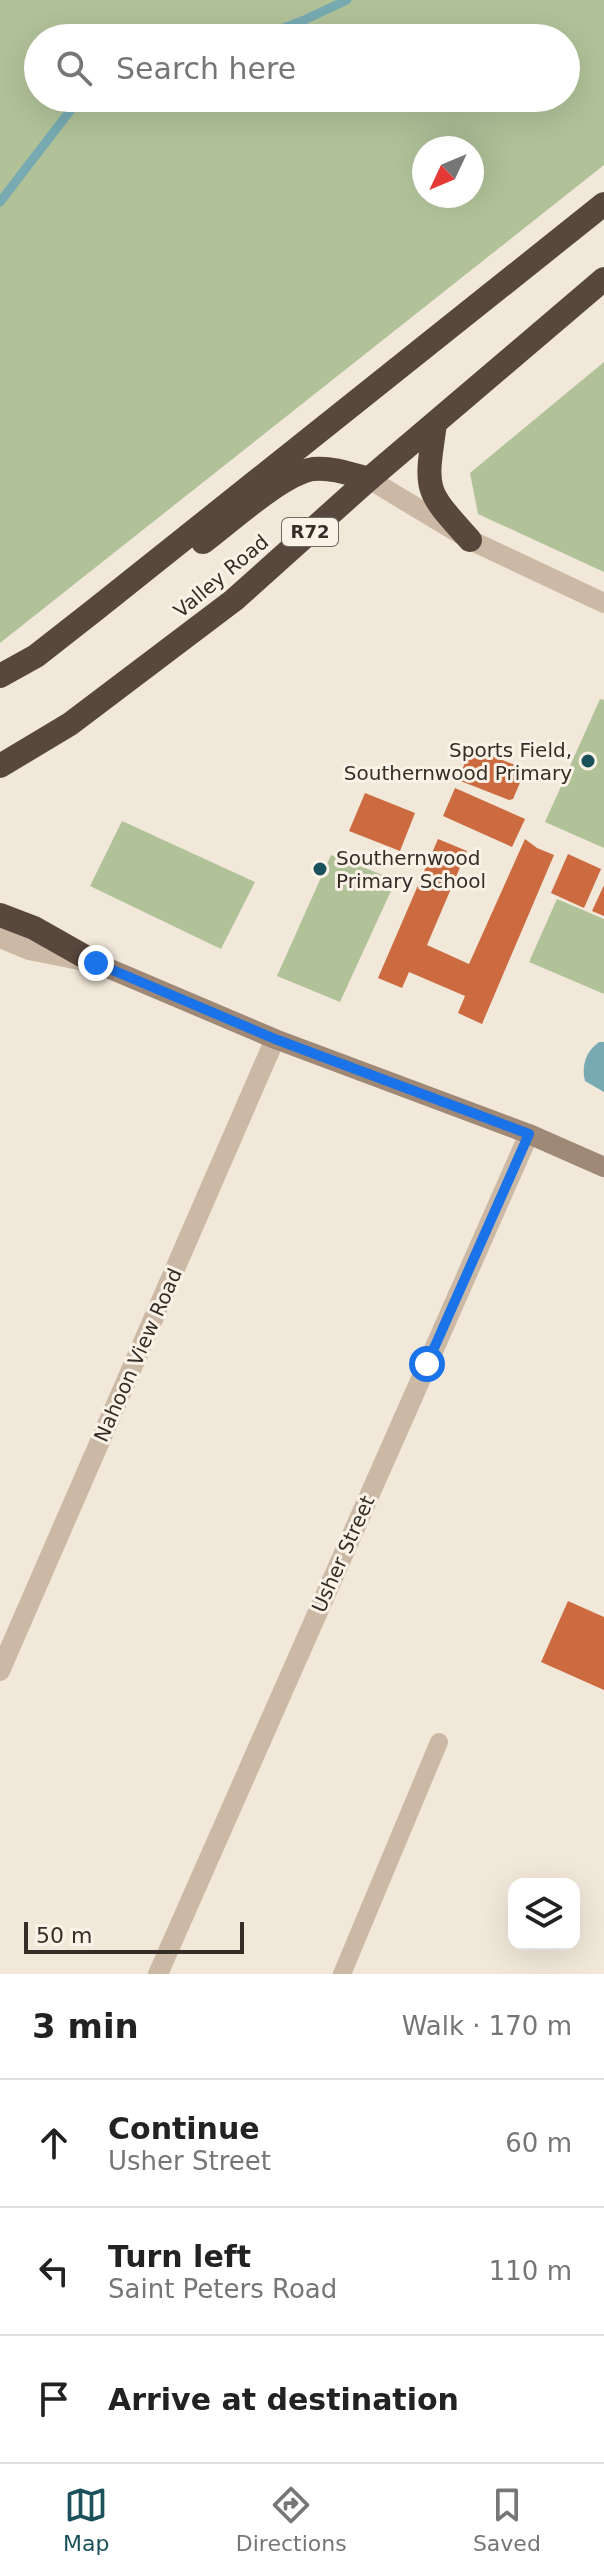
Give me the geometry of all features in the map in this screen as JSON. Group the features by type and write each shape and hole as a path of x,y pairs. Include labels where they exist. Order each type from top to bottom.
{"highway":[{"path":"0,676 36,656 604,204"},
{"name":"Valley Road","path":"0,766 70,724 234,600 369,479 604,279"},
{"path":"435,424 428,483 441,509 470,540"},
{"path":"96,609 178,562 295,474 315,469 335,470 369,479"},
{"path":"0,915 34,928 96,963"}],"street":[{"path":"369,479 470,540 604,603"},
{"path":"0,938 29,950 96,963 275,1039 529,1134 604,1167"},
{"name":"Nahoon View Road","path":"0,1671 275,1039"},
{"name":"Usher Street","path":"158,1974 529,1134"}],"lane":[{"path":"342,1974 439,1742"}],"green space":[{"path":"0,0 604,0 604,165 0,643"},
{"path":"604,362 604,572 478,514 470,473"},
{"name":"Sports Field, Southernwood Primary","path":"600,699 604,700 604,848 545,822"},
{"path":"122,821 255,882 221,949 90,886"},
{"path":"331,855 396,880 340,1002 277,976"},
{"path":"557,899 604,919 604,994 529,962"}],"water":[{"path":"599,1042 604,1042 604,1092 585,1081 584,1075 588,1054"}],"building":[{"path":"471,748 523,768 525,771 513,799 458,780"},
{"path":"455,788 525,819 512,847 443,816"},
{"path":"365,793 415,813 400,851 349,831"},
{"path":"438,839 467,851 427,945 469,964 525,839 554,855 482,1024 458,1013 465,996 409,972 402,988 378,978"},
{"path":"568,854 601,869 584,908 551,893"},
{"path":"604,885 604,916 592,911"},
{"path":"568,1601 604,1617 604,1690 541,1662"}],"waterway":[{"path":"294,24 347,0"},
{"path":"0,202 69,112"}],"place":[{"name":"Sports Field, Southernwood Primary","path":"588,761"},
{"name":"Southernwood Primary School","path":"320,869"}],"route":[{"path":"96,963 275,1039 529,1134 427,1364"}]}
